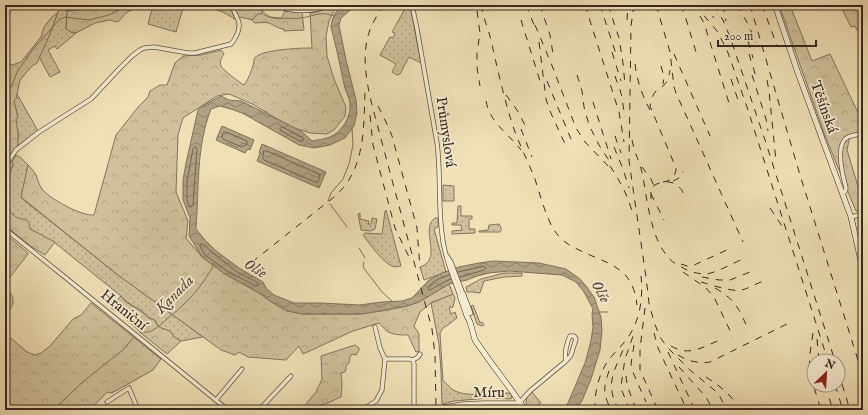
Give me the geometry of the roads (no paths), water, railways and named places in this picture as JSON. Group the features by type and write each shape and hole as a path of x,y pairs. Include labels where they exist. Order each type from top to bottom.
{"main road":[{"name":"Těšínská","path":"775,5 798,73 851,217 863,270"},
{"path":"462,295 467,316 476,340 525,410"}],"street":[{"path":"5,166 16,150 39,132 91,99 128,60 140,50 154,47 188,53 230,44 236,36 239,26 234,13 233,5"},
{"path":"277,5 287,9 318,10 330,5"},
{"name":"Průmyslová","path":"412,5 418,29 437,142 444,247 446,256 450,262 462,295"},
{"path":"842,193 845,192 846,188 841,145 848,137 863,133"},
{"path":"851,217 863,214"},
{"name":"Hraniční","path":"5,229 228,410"},
{"path":"362,410 376,401 382,390 385,359 380,348 375,327"},
{"path":"520,402 530,391 566,361 571,355 576,339 574,336 570,336 569,339 565,357 566,361"},
{"path":"415,410 414,362 420,354"},
{"path":"385,359 405,358 414,362"},
{"path":"216,400 242,369"},
{"path":"258,410 291,376"},
{"path":"107,402 129,388 138,410"},
{"name":"Míru","path":"434,410 463,404 514,404 520,402"}],"water":[{"path":"342,5 356,5 341,18 339,25 356,100 357,113 354,126 345,138 330,145 314,148 299,145 244,114 234,110 220,106 211,109 206,123 200,153 196,229 215,250 239,268 263,282 266,288 274,295 294,303 360,305 402,301 412,298 429,280 442,273 459,267 493,261 539,263 566,269 580,279 594,297 601,317 602,330 600,350 591,379 582,401 575,410 565,410 585,363 591,341 593,309 584,292 576,282 562,275 509,271 489,273 449,284 419,302 407,306 361,314 303,314 287,311 225,274 202,257 189,236 190,218 183,200 183,180 198,110 204,105 221,96 229,100 241,101 301,131 312,141 324,139 334,135 345,124 350,110 350,102 331,27 334,15"},
{"path":"222,126 254,140 250,150 248,149 245,153 216,140"},
{"path":"262,144 326,172 319,188 257,161"}],"waterway":[{"path":"5,92 7,93 17,72 33,49 60,19 65,17 89,20 109,15 128,5"},
{"path":"257,5 265,14 273,17 298,18 317,14 329,14 334,16"},
{"path":"5,98 7,93"},
{"path":"328,201 331,193 343,179 349,164 353,145 352,128"},
{"path":"330,204 347,227"},
{"path":"859,220 863,219"},
{"path":"359,248 365,258"},
{"path":"364,262 363,267 382,292 393,302"},
{"name":"Kanada","path":"140,332 149,332 161,325 181,307 199,288 214,265"},
{"name":"Olše","path":"599,312 608,312"},
{"name":"Kanada","path":"53,410 85,380 123,350 133,338"}],"railway":[{"path":"384,5 369,31 365,53 366,76 373,109 432,329 435,355 436,410"},
{"path":"481,5 511,120 535,179 543,206 551,225 567,244 608,263 624,274 630,281 637,305"},
{"path":"526,5 536,30"},
{"path":"540,5 550,35 553,54"},
{"path":"585,5 619,112 624,142"},
{"path":"600,5 617,57"},
{"path":"608,5 619,38 625,85"},
{"path":"627,20 628,5"},
{"path":"634,5 631,26 629,161 649,303 660,337 667,347 690,370 719,395 727,410"},
{"path":"656,5 670,52 676,93 743,242"},
{"path":"681,5 696,52"},
{"path":"695,5 717,31 727,50 747,107 825,353"},
{"path":"704,5 714,18"},
{"path":"714,5 723,20 730,37 766,143 832,353"},
{"path":"723,5 726,21"},
{"path":"737,5 748,24 756,43"},
{"path":"750,5 800,175 863,376"},
{"path":"762,5 777,46"},
{"path":"477,11 480,33 477,52 477,68 480,86"},
{"path":"700,16 704,23 729,103"},
{"path":"521,20 540,81"},
{"path":"535,25 576,128 585,142 612,170"},
{"path":"748,41 753,58"},
{"path":"539,42 546,99 565,144"},
{"path":"612,52 621,81"},
{"path":"674,54 710,136"},
{"path":"749,54 757,80"},
{"path":"635,64 640,88 650,110"},
{"path":"661,66 664,77 663,84"},
{"path":"663,182 672,178 676,168 650,106 655,93 666,82 670,70"},
{"path":"577,75 589,125 610,162"},
{"path":"752,75 766,119 768,131"},
{"path":"615,76 621,93 625,117"},
{"path":"731,79 738,100"},
{"path":"767,80 776,161"},
{"path":"547,81 573,144"},
{"path":"252,262 334,197 348,181 359,158 363,136 365,90"},
{"path":"506,95 517,110 525,125"},
{"path":"486,101 488,109 495,122 521,150"},
{"path":"593,102 611,159"},
{"path":"378,106 392,136 417,228 420,268"},
{"path":"370,115 373,145 395,228 409,257"},
{"path":"521,129 532,157"},
{"path":"615,136 621,153"},
{"path":"632,140 642,172 653,228 662,249 670,260 689,271 706,274 743,259"},
{"path":"614,147 629,188"},
{"path":"610,166 623,188 632,211"},
{"path":"642,167 651,179 656,191"},
{"path":"673,181 679,178 683,171"},
{"path":"651,199 651,188 661,182 676,184 681,189 684,196"},
{"path":"651,194 664,220"},
{"path":"770,208 782,226"},
{"path":"681,264 692,266 729,249"},
{"path":"683,272 706,288 714,297 733,337"},
{"path":"702,277 730,280 750,272"},
{"path":"595,410 596,390 600,376 610,358 628,337 636,323 641,303 641,276"},
{"path":"701,282 732,290 742,290 763,281"},
{"path":"715,288 732,301 742,316 748,329"},
{"path":"645,308 640,349 640,370 658,410"},
{"path":"678,355 694,362 710,362 787,324"},
{"path":"654,333 658,348 687,410"},
{"path":"813,333 809,371 821,410"},
{"path":"630,410 621,386 625,359 633,336"},
{"path":"817,339 818,353"},
{"path":"671,346 684,351 690,351 702,348 720,340"},
{"path":"634,345 631,364 632,370 646,402"},
{"path":"619,410 612,395 611,387 614,370 623,350"},
{"path":"668,352 695,410"},
{"path":"679,367 706,397 713,410"},
{"path":"609,371 605,395 611,410"},
{"path":"626,376 637,410"},
{"path":"706,377 725,391 740,410"},
{"path":"828,393 833,410"},
{"path":"838,393 843,410"},
{"path":"845,393 850,410"}]}
